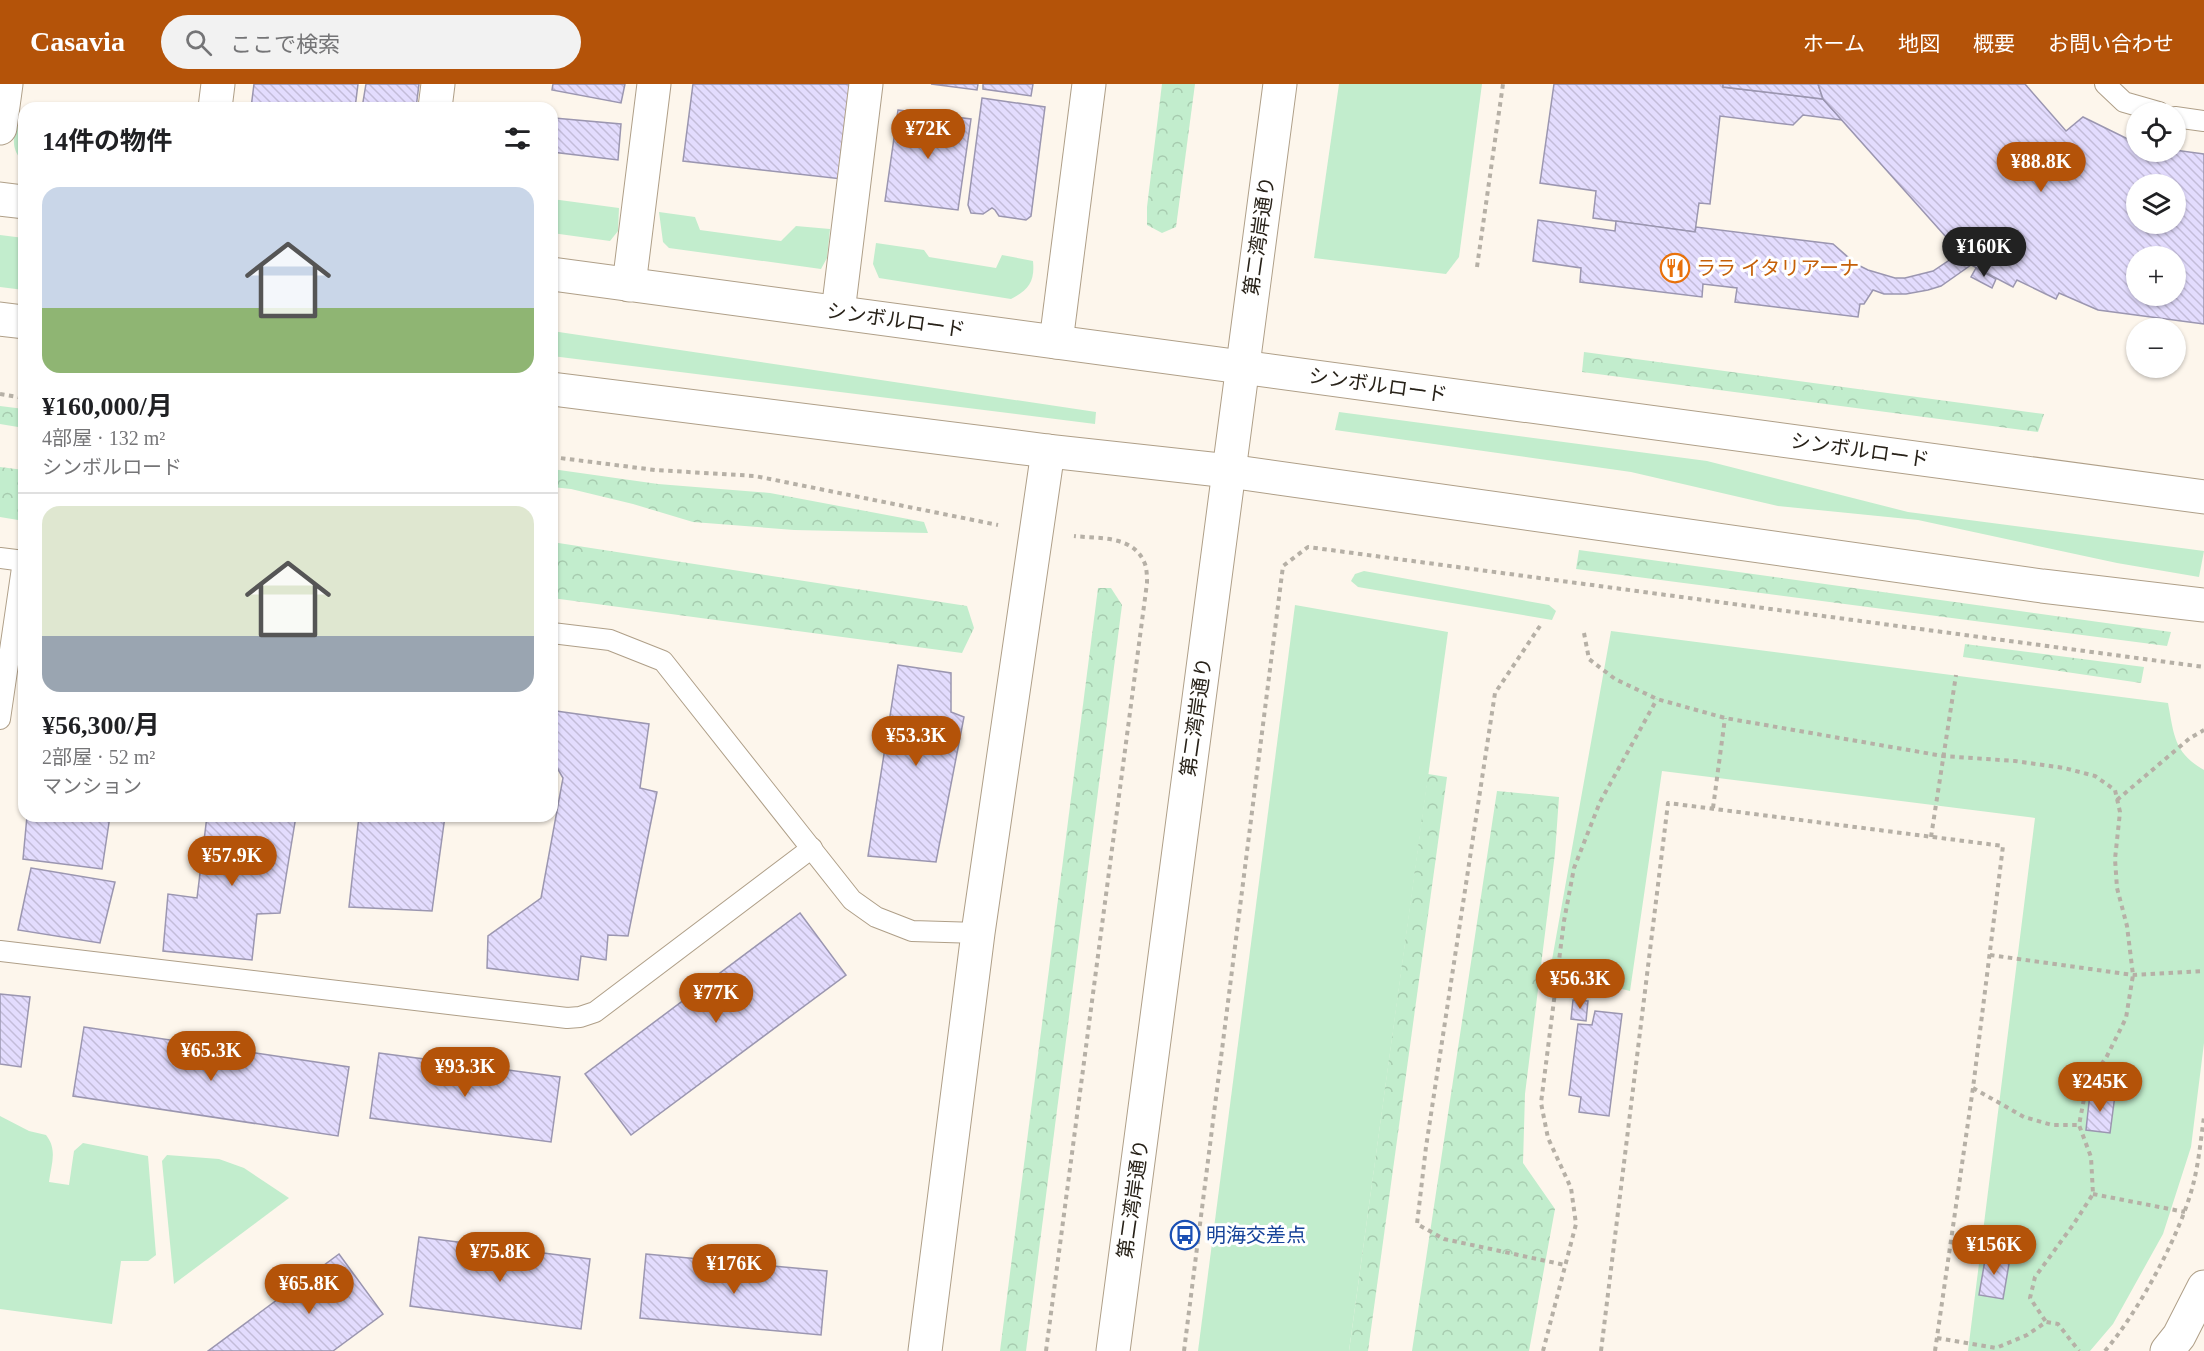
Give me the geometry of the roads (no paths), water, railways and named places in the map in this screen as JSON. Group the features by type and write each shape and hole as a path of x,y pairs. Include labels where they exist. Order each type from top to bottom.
{"street":[{"path":"0,128 6,84"},
{"path":"216,102 218,84"},
{"path":"436,102 438,84"},
{"path":"629,285 654,84"},
{"path":"838,312 866,84"},
{"path":"1056,342 1089,84"},
{"name":"第二湾岸通り","path":"1113,1351 1280,84"},
{"path":"0,200 18,202"},
{"name":"シンボルロード","path":"558,275 2204,497"},
{"path":"0,319 18,321"},
{"path":"558,390 1048,452 1229,471 2042,586 2204,605"},
{"path":"925,1351 978,933 1048,452"},
{"path":"2167,1351 2179,1336 2204,1287"}],"lane":[{"path":"2105,84 2126,103"},
{"path":"2186,119 2204,121"},
{"path":"0,558 18,560"},
{"path":"0,719 18,600"},
{"path":"558,634 610,640 663,661 852,900 876,916 912,932 978,933"},
{"path":"0,951 567,1018 580,1017 595,1012 812,848"}],"place":[{"name":"ララ イタリアーナ","path":"1675,268"},
{"name":"明海交差点","path":"1185,1235"}]}
